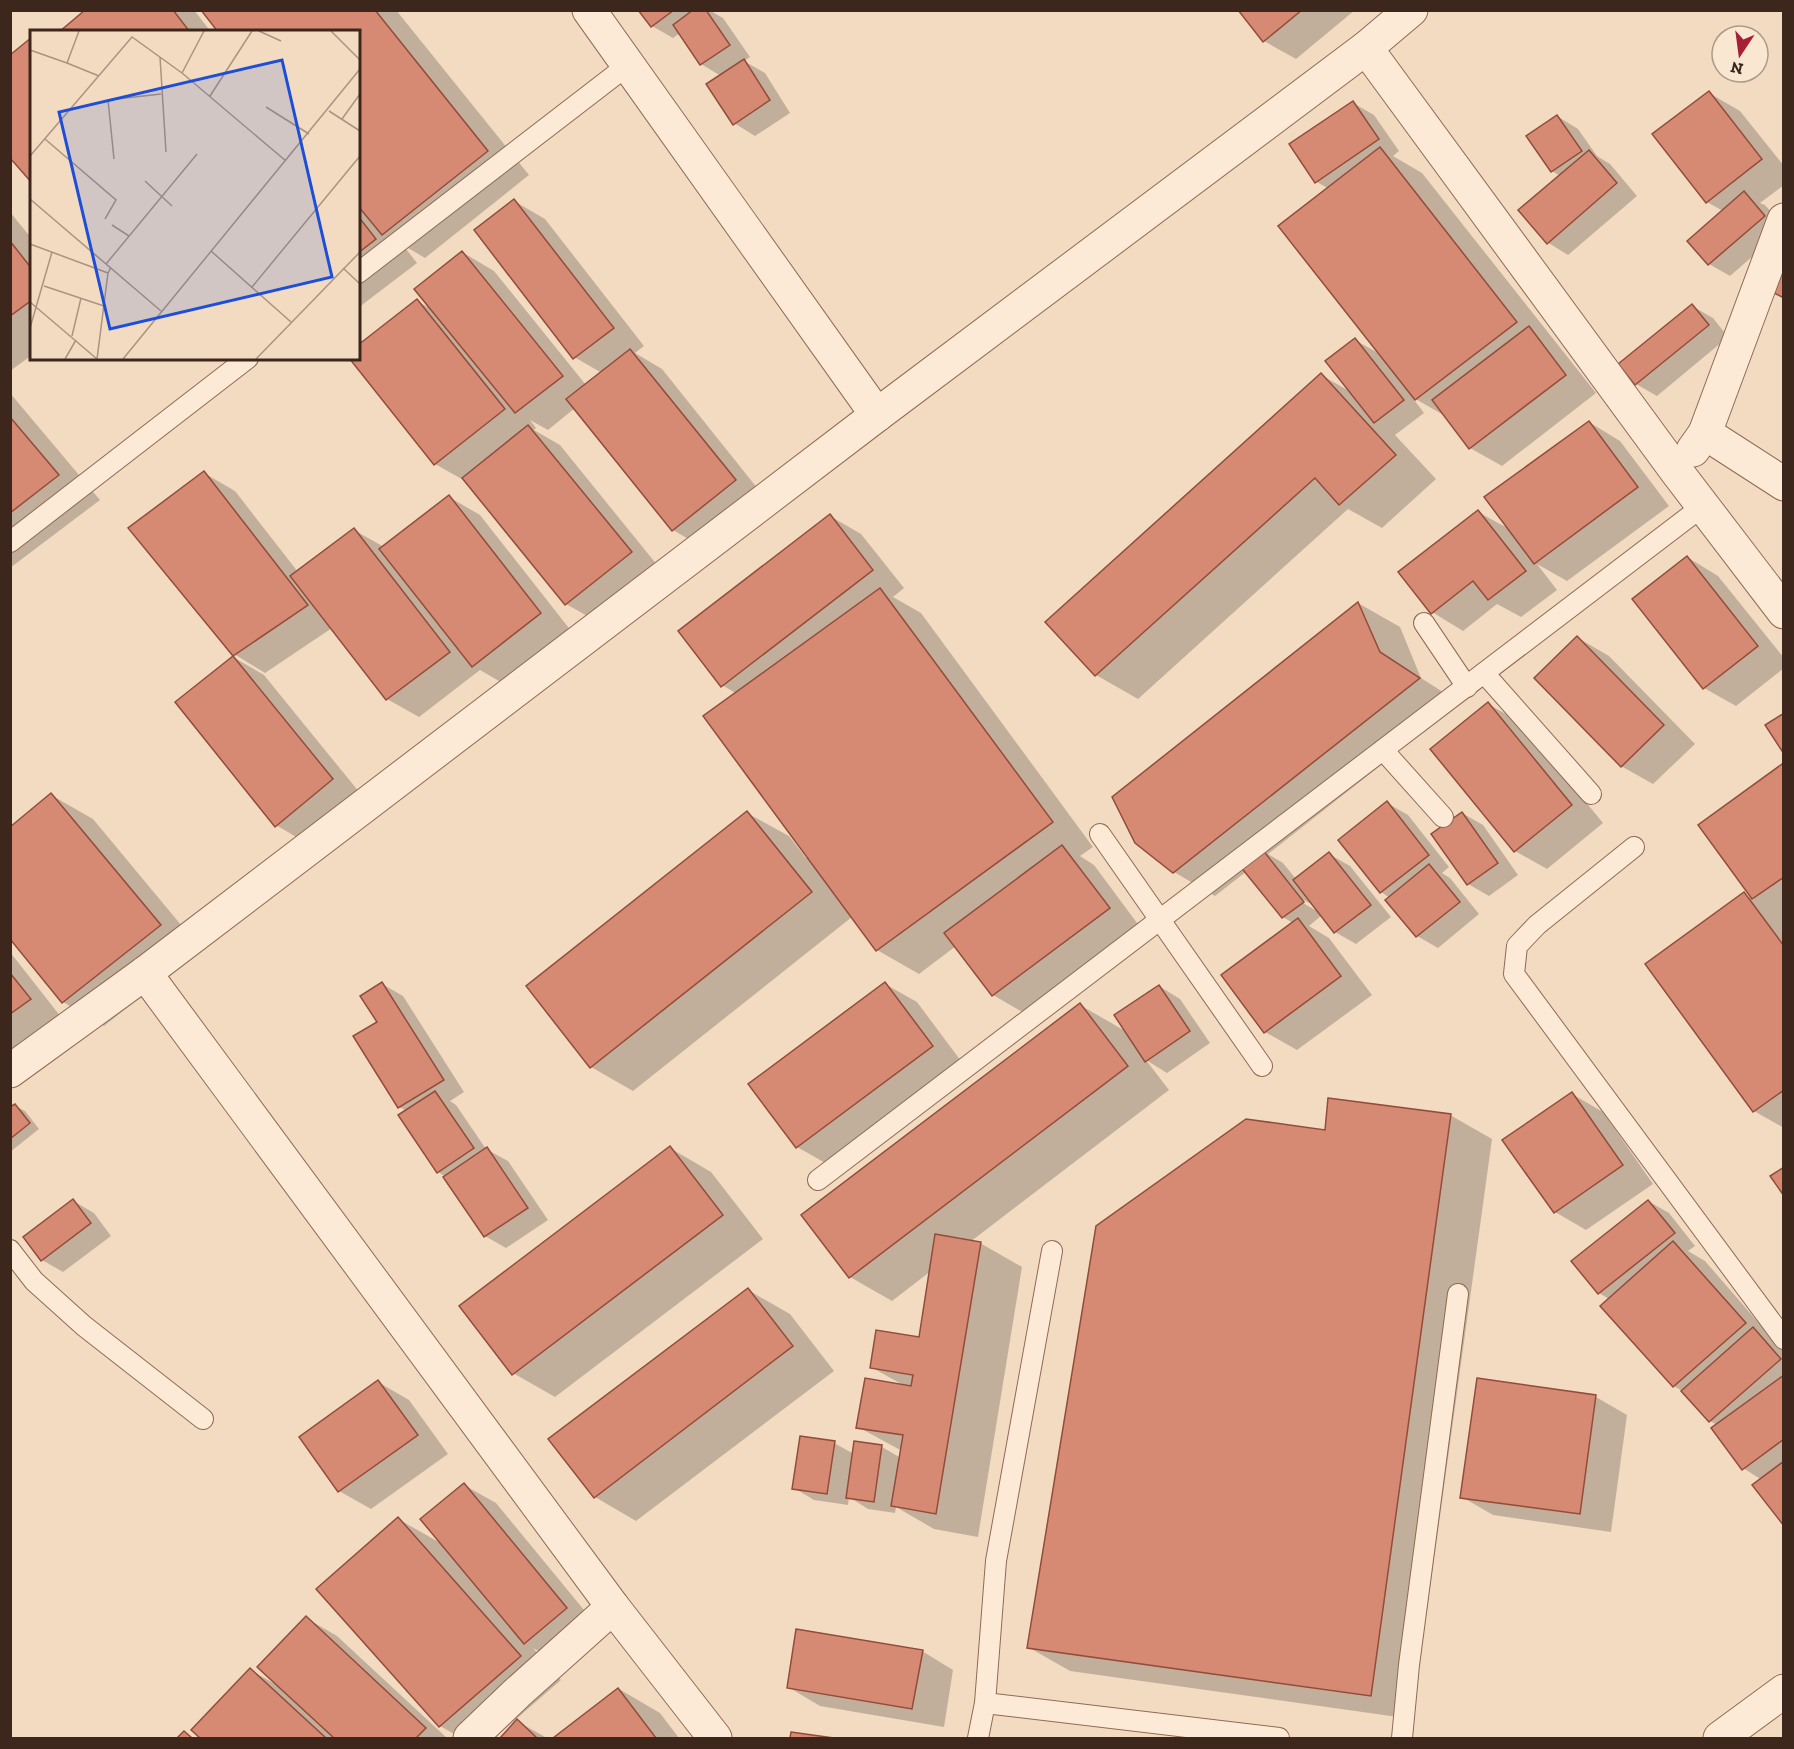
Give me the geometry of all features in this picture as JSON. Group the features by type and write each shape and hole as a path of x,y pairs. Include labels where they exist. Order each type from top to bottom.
{"street":[{"path":"589,10 877,415"},
{"path":"10,1071 145,973 877,415 1366,48 1411,10"},
{"path":"1366,48 1677,472 1784,612"},
{"path":"1677,472 1704,433 1784,220"},
{"path":"1704,433 1784,484"},
{"path":"145,973 613,1607 715,1738"},
{"path":"470,1738 613,1607"},
{"path":"1720,1738 1784,1691"}],"lane":[{"path":"360,271 628,65"},
{"path":"10,542 245,360"},
{"path":"818,1180 1703,506"},
{"path":"1424,623 1467,687"},
{"path":"1484,673 1591,794"},
{"path":"1383,750 1443,817"},
{"path":"1100,834 1262,1066"},
{"path":"1634,847 1537,926 1516,946 1514,974 1784,1339"},
{"path":"10,1250 34,1281 84,1326 203,1419"},
{"path":"978,1738 985,1703 996,1561 1052,1251"},
{"path":"1402,1738 1409,1665 1458,1294"},
{"path":"985,1703 1279,1738"}],"building":[{"path":"85,10 173,10 188,30 61,30"},
{"path":"201,10 375,10 488,151 382,235 360,208 360,30 216,30"},
{"path":"638,10 674,10 651,27"},
{"path":"693,10 706,10 730,45 700,65 673,25"},
{"path":"1238,10 1302,10 1263,42"},
{"path":"30,39 30,181 10,158 10,55"},
{"path":"744,59 770,100 733,125 706,84"},
{"path":"1709,91 1762,159 1706,203 1652,134"},
{"path":"1353,101 1379,139 1315,183 1289,144"},
{"path":"1557,115 1582,151 1551,172 1526,136"},
{"path":"1380,147 1517,322 1415,400 1278,226"},
{"path":"1589,150 1617,183 1547,244 1518,210"},
{"path":"1744,191 1765,216 1708,265 1687,241"},
{"path":"514,199 614,328 573,359 474,230"},
{"path":"360,219 376,239 360,251"},
{"path":"10,241 30,266 30,301 10,316"},
{"path":"462,251 563,376 515,413 414,289"},
{"path":"1784,265 1784,298 1770,291"},
{"path":"417,299 505,409 434,465 351,360 360,360 360,343"},
{"path":"1692,304 1709,325 1635,385 1618,364"},
{"path":"1529,326 1566,375 1469,449 1432,400"},
{"path":"1355,338 1404,400 1374,423 1325,361"},
{"path":"630,349 736,480 672,531 566,399"},
{"path":"1321,373 1396,455 1339,505 1315,478 1095,676 1045,622"},
{"path":"10,417 59,475 10,513"},
{"path":"1589,421 1638,487 1534,564 1484,497"},
{"path":"528,425 632,552 565,605 462,478"},
{"path":"204,471 308,605 233,656 128,528"},
{"path":"449,495 541,613 472,667 379,549"},
{"path":"1478,510 1526,571 1488,600 1473,581 1431,614 1398,572"},
{"path":"830,514 873,570 721,687 678,631"},
{"path":"354,528 450,652 386,700 290,576"},
{"path":"1687,556 1758,646 1703,689 1632,599"},
{"path":"880,588 1053,822 876,951 703,716"},
{"path":"1358,602 1380,652 1420,678 1173,873 1135,843 1112,797"},
{"path":"1577,636 1664,725 1621,767 1534,678"},
{"path":"233,656 333,779 275,827 175,702"},
{"path":"1488,702 1572,805 1514,852 1430,749"},
{"path":"1784,713 1784,754 1765,725"},
{"path":"1782,764 1784,766 1784,877 1752,899 1698,825"},
{"path":"51,793 161,925 62,1003 10,939 10,827"},
{"path":"1387,801 1429,855 1380,893 1338,840"},
{"path":"747,811 812,892 590,1068 526,986"},
{"path":"1462,812 1498,863 1467,885 1431,834"},
{"path":"1062,845 1110,908 992,996 944,933"},
{"path":"1262,849 1304,902 1282,918 1240,866"},
{"path":"1329,852 1371,905 1334,933 1293,880"},
{"path":"1429,864 1460,902 1416,937 1385,900"},
{"path":"1744,892 1784,946 1784,1090 1753,1112 1645,964"},
{"path":"1298,918 1341,976 1264,1033 1221,975"},
{"path":"10,973 31,999 10,1014"},
{"path":"382,982 444,1080 398,1108 353,1036 377,1022 360,996"},
{"path":"885,982 933,1046 796,1148 748,1084"},
{"path":"1159,985 1190,1031 1145,1062 1114,1015"},
{"path":"1080,1003 1128,1066 849,1278 801,1215"},
{"path":"435,1091 474,1148 437,1173 398,1115"},
{"path":"1572,1092 1623,1165 1554,1213 1502,1140"},
{"path":"1328,1098 1451,1114 1371,1696 1027,1648 1096,1226 1246,1119 1325,1130"},
{"path":"15,1104 30,1123 10,1139 10,1107"},
{"path":"670,1146 723,1215 512,1375 459,1306"},
{"path":"487,1147 528,1208 484,1237 443,1177"},
{"path":"1784,1167 1784,1196 1770,1176"},
{"path":"73,1199 91,1223 41,1261 23,1237"},
{"path":"1648,1200 1675,1233 1598,1294 1571,1261"},
{"path":"935,1234 981,1242 936,1514 891,1506 903,1435 856,1428 865,1378 911,1386 913,1375 870,1368 876,1330 919,1337"},
{"path":"1673,1241 1746,1323 1673,1387 1600,1306"},
{"path":"748,1288 793,1346 594,1498 548,1439"},
{"path":"1753,1327 1781,1359 1709,1422 1681,1391"},
{"path":"1784,1375 1784,1439 1742,1470 1711,1428"},
{"path":"1477,1378 1596,1395 1580,1514 1460,1498"},
{"path":"378,1380 418,1435 338,1492 299,1437"},
{"path":"800,1436 835,1441 827,1494 792,1489"},
{"path":"854,1441 882,1445 874,1502 846,1498"},
{"path":"1784,1461 1784,1526 1752,1485"},
{"path":"464,1483 567,1608 524,1644 420,1519"},
{"path":"398,1517 521,1656 439,1727 316,1589"},
{"path":"306,1616 426,1728 416,1738 334,1738 257,1667"},
{"path":"796,1629 923,1650 912,1709 787,1688"},
{"path":"250,1668 326,1738 200,1738 191,1730"},
{"path":"618,1688 656,1738 553,1738"},
{"path":"517,1719 537,1738 500,1738"},
{"path":"184,1731 192,1738 177,1738"},
{"path":"791,1732 834,1738 790,1738"}]}
